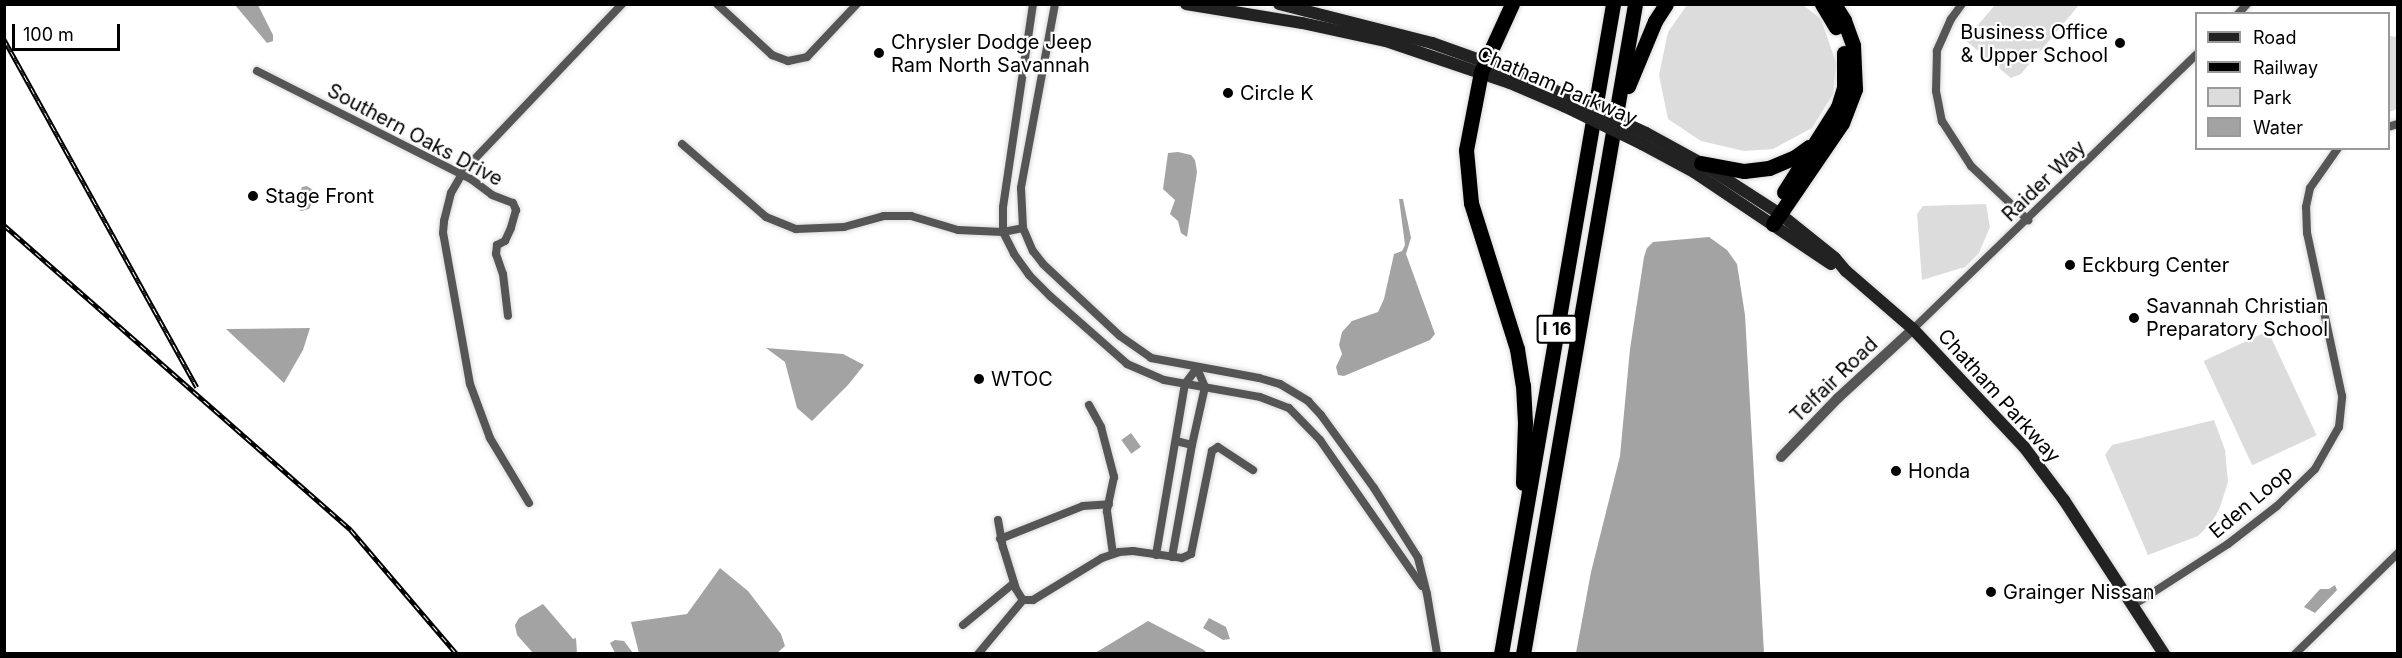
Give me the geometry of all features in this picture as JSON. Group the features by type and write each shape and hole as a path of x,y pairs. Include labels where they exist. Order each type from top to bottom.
{"highway":[{"path":"1512,4 1483,67 1466,150 1467,182 1471,204 1510,320 1523,385 1525,422 1518,552"},
{"name":"I 16","path":"1500,654 1612,4"},
{"name":"I 16","path":"1523,654 1635,4"},
{"path":"1618,108 1655,21 1666,4"},
{"path":"1773,216 1827,127 1838,107 1845,87 1846,65 1843,45 1834,22 1822,4"},
{"path":"1773,216 1842,123 1855,89 1853,45 1844,20 1834,4"},
{"path":"1701,164 1744,171 1769,168 1795,157 1810,147 1827,127"}],"main road":[{"name":"Chatham Parkway","path":"1186,4 1386,41 1483,67"},
{"name":"Chatham Parkway","path":"1286,5 1393,32 1567,101 1701,164 1773,216 1846,271 1913,329 2024,447 2064,500 2164,654"},
{"name":"Chatham Parkway","path":"1644,138 1694,172 1773,216"}],"street":[{"path":"529,503 490,438 468,373 443,233 451,193 462,174 622,4"},
{"path":"717,4 772,55 788,61 807,57 857,4"},
{"path":"1034,4 1004,188 1004,232 1014,254 1029,275 1127,364 1145,374 1276,402 1304,421 1320,440 1427,594"},
{"path":"1055,4 1021,188 1023,228 1033,251 1043,264 1136,350 1163,362 1269,381 1295,392 1308,401 1321,414 1401,528 1418,558 1427,594 1437,654"},
{"path":"1962,4 1951,19 1937,51 1936,91 1942,121 1971,166 2028,220"},
{"path":"1286,5 1287,21"},
{"name":"Raider Way","path":"1913,329 2195,56"},
{"name":"Southern Oaks Drive","path":"257,71 462,174 492,195 513,203 516,210 506,241 497,245 496,254 503,274 508,316"},
{"path":"682,144 766,217 796,229 844,227 884,216 902,216 958,230 1004,232 1023,228"},
{"name":"Eden Loop","path":"2132,606 2228,544 2277,506 2315,470 2339,428 2342,396 2307,233 2306,207 2310,188 2337,150"},
{"name":"Telfair Road","path":"1781,457 1838,398 1913,329"},
{"path":"1156,555 1185,384 1197,368"},
{"path":"1172,557 1205,387 1197,368"},
{"path":"1089,405 1101,427 1114,477 1109,504 1113,554"},
{"path":"1176,441 1192,445"},
{"path":"1023,600 1033,600 1056,584 1113,554 1133,551 1182,558 1191,554 1212,451 1218,447 1253,470"},
{"path":"1000,538 1083,506 1109,504"},
{"path":"998,520 1000,538 1014,583 1023,600"},
{"path":"2295,654 2397,553"},
{"path":"963,625 1014,583"},
{"path":"978,654 1023,600"}],"green space":[{"path":"1687,5 1803,5 1821,19 1836,63 1833,94 1812,128 1773,149 1744,151 1701,141 1668,119 1659,75 1668,32"},
{"path":"1995,5 2079,5 2021,74 2011,78 1965,40"},
{"path":"2390,36 2398,37 2397,109 2390,112"},
{"path":"1986,204 1990,227 1979,253 1965,267 1922,280 1917,214 1923,206"},
{"path":"2268,331 2317,435 2252,465 2204,361"},
{"path":"2214,420 2225,450 2228,482 2219,510 2211,523 2198,536 2148,555 2105,455 2112,445"}],"water":[{"path":"235,5 258,5 273,35 273,41 267,43"},
{"path":"1178,152 1191,155 1195,160 1197,172 1187,237 1181,233 1178,221 1170,214 1175,200 1163,189 1168,153"},
{"path":"307,186 317,193 309,209 301,211 294,205 302,187"},
{"path":"1399,199 1403,199 1411,238 1406,254 1435,334 1430,340 1344,376 1338,375 1336,367 1342,354 1339,345 1342,332 1352,321 1378,312 1384,299 1394,254 1402,251 1405,245"},
{"path":"1709,237 1727,250 1737,264 1745,315 1764,653 1576,653 1591,572 1620,456 1630,349 1644,257 1647,248 1653,242"},
{"path":"310,328 303,350 284,383 226,329"},
{"path":"766,348 843,354 864,365 848,385 812,421 797,408 785,362"},
{"path":"1131,433 1141,447 1131,454 1121,440"},
{"path":"720,568 748,591 781,634 785,646 777,653 639,653 631,622 687,614"},
{"path":"2335,585 2337,590 2315,613 2304,607 2320,589 2329,589"},
{"path":"543,604 573,639 576,638 577,653 533,653 517,635 515,625 519,618"},
{"path":"1209,618 1226,627 1230,639 1223,640 1203,628"},
{"path":"1148,621 1204,650 1207,653 1095,653"},
{"path":"615,640 624,641 633,653 615,653 610,643"}],"railway":[{"path":"4,39 197,387"},
{"path":"4,225 351,530 457,654"}],"place":[{"name":"Business Office & Upper School","path":"2120,43"},
{"name":"Chrysler Dodge Jeep Ram North Savannah","path":"879,53"},
{"name":"Circle K","path":"1228,93"},
{"name":"Stage Front","path":"253,196"},
{"name":"Eckburg Center","path":"2070,265"},
{"name":"Savannah Christian Preparatory School","path":"2134,318"},
{"name":"WTOC","path":"979,379"},
{"name":"Honda","path":"1896,471"},
{"name":"Grainger Nissan","path":"1991,592"}]}
